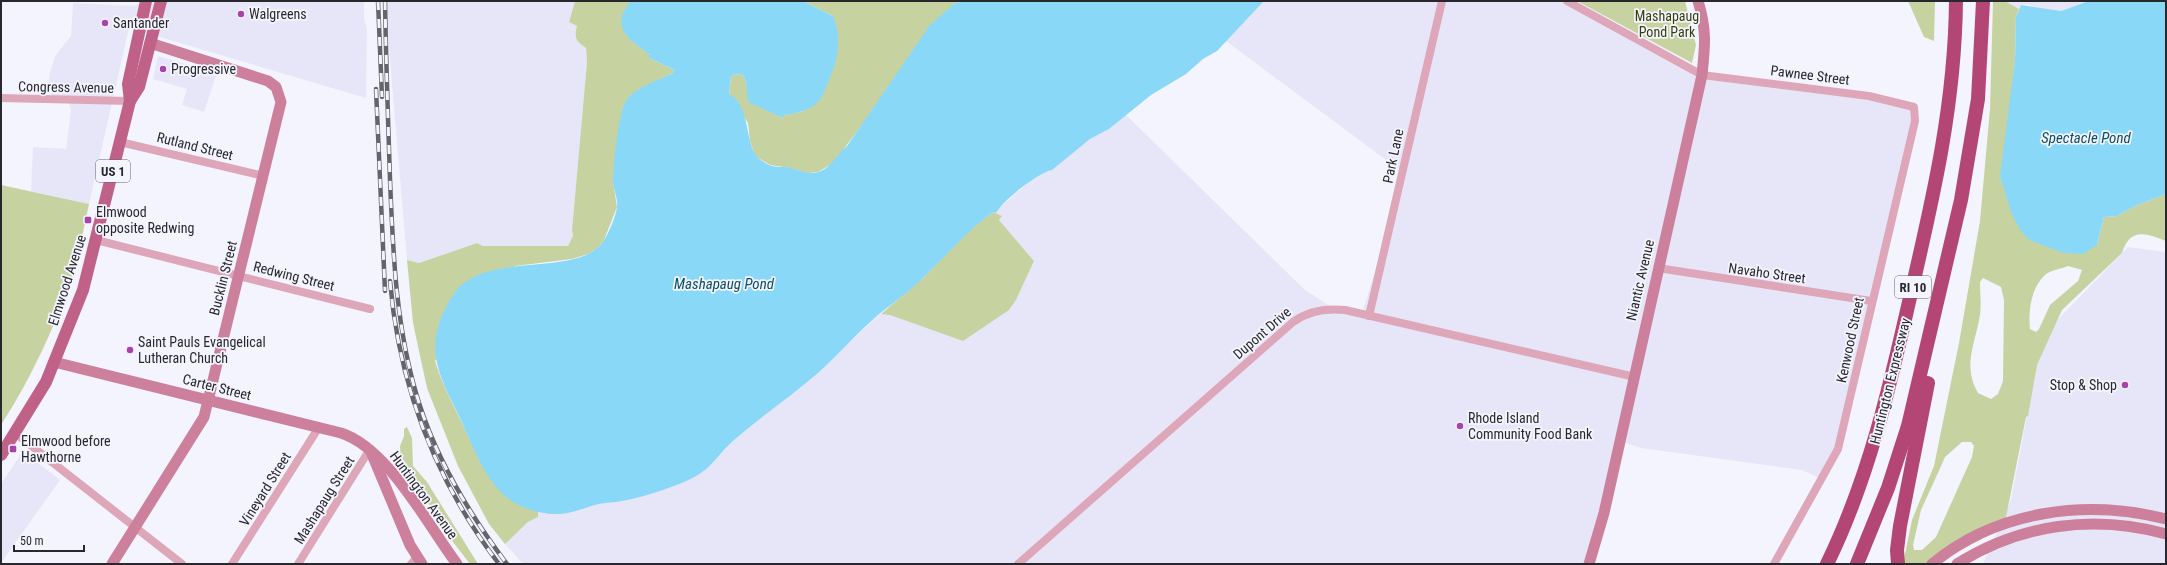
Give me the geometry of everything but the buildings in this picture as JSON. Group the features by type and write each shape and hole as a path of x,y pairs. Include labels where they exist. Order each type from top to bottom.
{"highway":[{"name":"Huntington Expressway","path":"1827,564 1860,487 1881,422 1925,234 1947,126 1954,59 1956,1"},
{"name":"Huntington Expressway","path":"1857,564 1876,520 1898,459 1915,397 1942,283 1973,133 1981,66 1983,1"},
{"path":"1900,562 1900,526 1931,366 1942,283"}],"main road":[{"name":"Elmwood Avenue","path":"1,455 42,389 83,290 130,101 128,84 146,1"},
{"name":"Elmwood Avenue","path":"130,101 138,90 161,1"}],"street":[{"name":"Park Lane","path":"1369,316 1442,1"},
{"path":"1566,1 1702,75"},
{"name":"Niantic Avenue","path":"1589,564 1604,513 1702,75 1706,39 1703,16 1698,1"},
{"name":"Bucklin Street","path":"112,564 200,425 208,400 281,106 280,93 273,84 262,78 150,43"},
{"name":"Pawnee Street","path":"1702,75 1869,96 1914,107"},
{"name":"Congress Avenue","path":"1,98 130,101"},
{"name":"Kenwood Street","path":"1774,564 1838,449 1871,302 1915,121 1914,107"},
{"name":"Rutland Street","path":"120,142 264,176"},
{"name":"Redwing Street","path":"96,240 370,309"},
{"name":"Navaho Street","path":"1658,268 1871,302"},
{"name":"Dupont Drive","path":"1018,564 1298,318 1311,312 1328,309 1345,310 1635,377"},
{"name":"Carter Street","path":"54,362 319,427 350,436 370,449"},
{"name":"Vineyard Street","path":"232,564 319,427"},
{"path":"15,433 182,564"},
{"name":"Huntington Avenue","path":"370,449 416,562"},
{"name":"Huntington Avenue","path":"370,449 393,473 457,564"},
{"name":"Mashapaug Street","path":"298,564 370,449"},
{"path":"1932,564 1953,548 1982,533 2038,514 2064,510 2097,509 2130,511 2166,519"},
{"path":"1957,564 1995,543 2048,527 2101,523 2135,527 2166,534"}],"shaded area":[{"path":"143,1 364,1 364,19 367,29 366,98 129,28 89,204 31,191 33,147 66,149 71,110 67,97 52,96 48,86 55,56 71,36 73,3 134,6"},
{"path":"385,1 575,1 569,22 577,26 578,43 586,48 587,62 572,230 573,236 568,246 483,246 477,243 419,263 407,260"},
{"path":"1264,1 1564,1 1699,74 1898,103 1915,112 1842,431 1821,479 1802,470 1641,448 1620,441 1587,564 523,564 505,544 528,522 538,517 538,511 559,514 603,503 624,501 703,472 731,442 818,372 880,314 1009,310 1016,300 1034,261 999,220 1002,216 996,213 997,210 1030,181 1052,169 1090,139 1109,129 1126,115 1305,290 1330,306 1363,310 1405,174 1226,41"},
{"path":"2005,1 2089,1 2061,11 2043,10 2026,4 2021,5 2019,9"},
{"path":"158,56 217,73 204,112 182,105 187,89 153,79"},
{"path":"2128,247 2166,252 2166,564 1983,564 2011,500 2042,336"},
{"path":"23,451 60,480 1,563 1,484"}],"green space":[{"path":"575,1 632,1 630,2 634,43 652,56 651,59 675,70 671,74 638,90 621,116 613,182 617,207 604,240 598,248 588,254 572,259 515,266 435,361 448,394 476,453 490,478 510,499 523,506 538,511 538,517 528,522 505,544 489,524 458,466 427,388 413,323 407,260 419,263 477,243 483,246 568,246 573,236 572,230 587,62 586,48 578,42 576,37 577,26 569,22"},
{"path":"803,1 963,1 954,4 833,163 818,172 808,173 770,165 755,156 750,141 748,123 729,94 731,77 735,74 743,75 746,82 749,100 783,118 785,115 804,111 833,16"},
{"name":"Mashapaug Pond Park","path":"1577,1 1685,1 1696,45 1692,63"},
{"path":"1908,1 1935,1 1934,41 1924,37"},
{"path":"1993,1 2005,1 2019,9 2016,17 2015,60 2009,117 2097,245 2104,217 2117,216 2135,206 2166,194 2166,241 2145,234 2140,234 2129,239 2122,253 2062,310 2037,365 2028,416 2026,417 2004,527 1935,564 1903,564 1912,520 1934,466 1959,343 1980,221 1990,109","holes":["2068,266 2082,270 2078,281 2050,305 2039,329 2036,332 2030,329 2030,307 2036,286 2047,273","1983,278 2001,287 2004,300 2003,381 1998,394 1991,399 1978,393 1971,374 1970,365 1979,320 1981,301 1980,282","1962,442 1971,442 1974,446 1972,457 1936,537 1922,550 1914,550 1913,545 1921,510 1945,457"]},
{"path":"1,185 89,204 75,266 58,314 32,371 1,425"},
{"path":"993,212 1002,216 999,220 1034,261 1016,300 1009,310 963,341 890,315 881,314 923,278 975,225"},
{"path":"407,427 412,438 413,466 427,482 478,564 470,564 446,533 428,503 405,476 401,467 400,446 404,436 404,429"}],"water":[{"name":"Mashapaug Pond","path":"632,1 803,1 833,16 838,34 836,61 822,97 812,107 785,115 783,118 748,102 746,82 743,75 735,74 731,77 729,94 735,98 740,105 752,147 759,159 772,166 788,167 804,172 815,173 823,170 831,164 847,146 930,25 954,4 963,1 1264,1 1217,51 1203,59 1186,74 1151,95 1109,129 1090,139 1052,170 1030,181 1005,202 996,213 993,212 984,219 919,282 870,322 818,373 734,440 710,466 701,473 684,482 652,494 619,502 599,504 563,514 535,511 513,502 503,494 486,473 479,461 443,381 438,367 435,340 438,326 444,311 453,295 467,281 486,272 508,267 554,263 574,259 592,252 606,237 614,219 617,207 613,176 616,141 623,107 630,96 635,92 671,74 675,70 651,59 648,55 651,55 635,44 626,34 621,23 622,16"},
{"name":"Spectacle Pond","path":"2089,1 2166,1 2166,194 2135,206 2117,216 2104,217 2097,245 2083,254 2064,253 2029,240 2021,231 2012,215 2000,176 2015,60 2016,17 2021,5 2061,11"}],"railway":[{"path":"378,1 382,97"},
{"path":"385,1 394,265 401,322 412,378 420,406 436,448 446,469 480,527 507,564"},
{"path":"376,89 385,291"},
{"path":"390,281 402,358 412,395 424,430 456,499 476,532 499,564"}],"place":[{"name":"Walgreens","path":"241,14"},
{"name":"Santander","path":"105,23"},
{"name":"Progressive","path":"163,69"},
{"name":"Elmwood opposite Redwing","path":"88,220"},
{"name":"Saint Pauls Evangelical Lutheran Church","path":"130,350"},
{"name":"Stop & Shop","path":"2125,385"},
{"name":"Rhode Island Community Food Bank","path":"1460,426"},
{"name":"Elmwood before Hawthorne","path":"13,449"}]}
